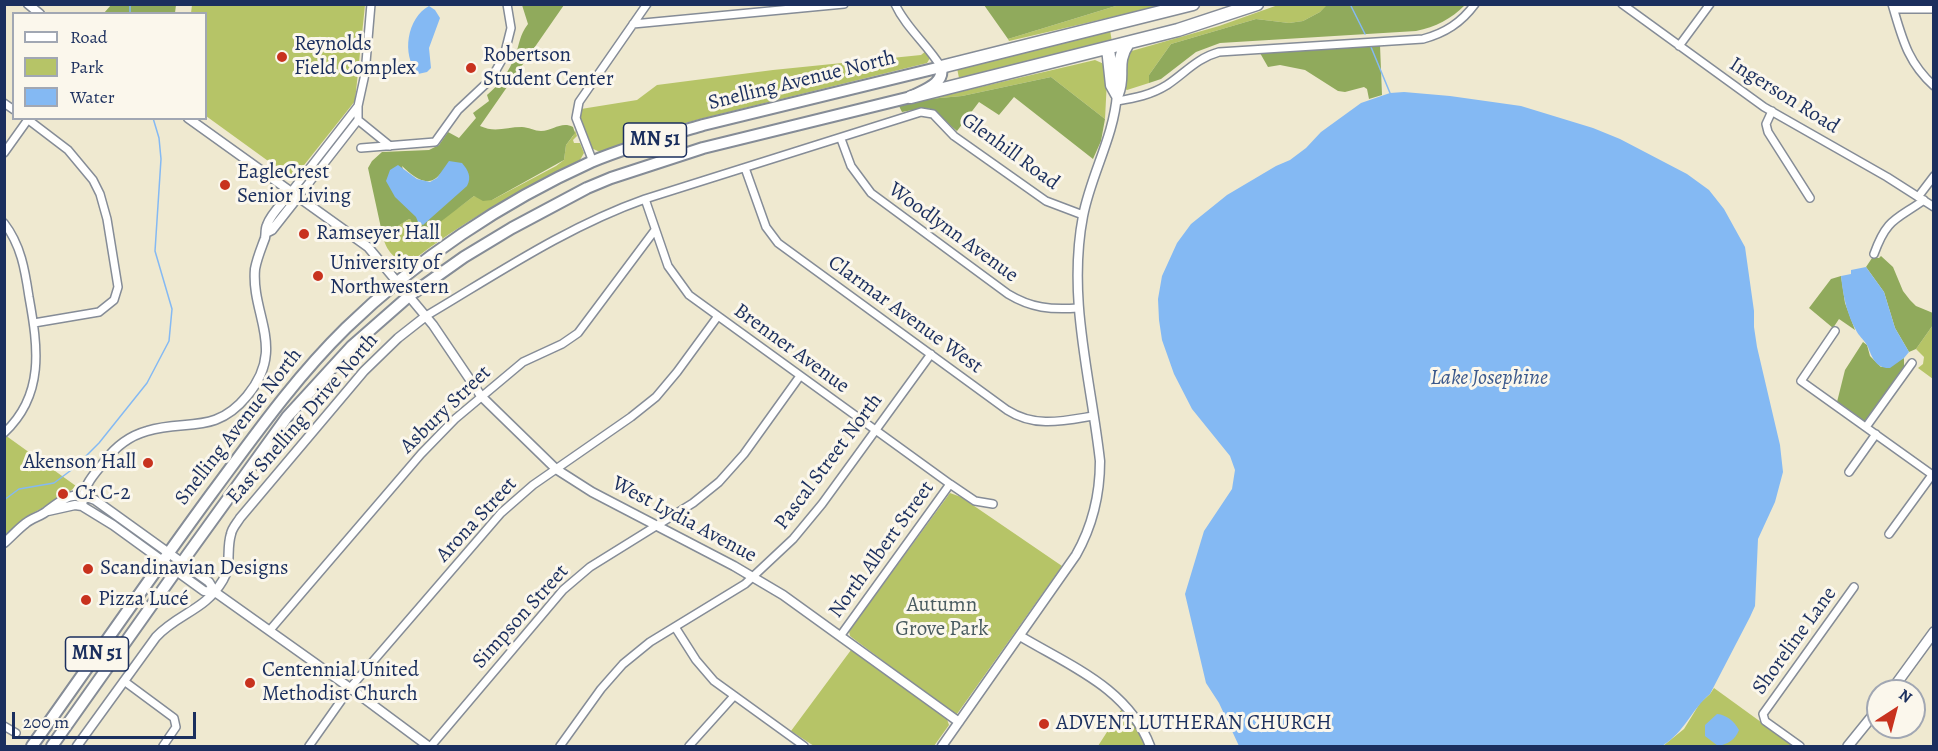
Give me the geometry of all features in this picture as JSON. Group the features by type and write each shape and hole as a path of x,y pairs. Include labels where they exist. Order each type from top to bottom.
{"highway":[{"name":"Snelling Avenue North","path":"32,747 165,557 284,395 347,327 397,282 498,212 593,162 668,135 1193,4"},
{"name":"MN 51","path":"1128,43 1212,20 1257,4"},
{"name":"Snelling Avenue North","path":"51,747 271,439 314,386 366,334 410,296 488,242 587,188 703,147 1128,43"},
{"path":"1117,97 1121,86 1120,60 1128,43"},
{"path":"1108,48 1112,85 1117,97"},
{"path":"911,96 933,85 941,78 941,67"}],"main road":[{"path":"1900,679 1934,632"},
{"path":"1848,747 1866,724"}],"street":[{"path":"82,506 87,484 92,476 110,453 128,439 159,428 210,422 244,400 254,387 263,367 266,345 255,283 257,260 266,226 358,120 371,4"},
{"path":"361,148 435,142 458,110 491,79 504,56 511,28 507,4"},
{"path":"593,162 576,118 577,108 581,97 647,4"},
{"path":"633,24 844,4"},
{"path":"895,4 899,12 933,52 941,67"},
{"path":"942,747 1076,555 1091,524 1100,477 1098,444 1078,308 1078,258 1083,215 1113,125 1117,97 1141,97 1154,92 1191,65 1209,55 1227,51 1423,39 1454,25 1466,16 1474,4"},
{"name":"Ingerson Road","path":"1622,4 1772,111 1887,177 1934,207"},
{"path":"1679,46 1710,4"},
{"path":"1934,9 1893,7 1904,45 1920,72 1934,86"},
{"path":"294,194 358,106"},
{"path":"1772,111 1766,124 1768,132 1810,198"},
{"name":"Glenhill Road","path":"921,112 933,114 954,135 1046,201 1083,215"},
{"name":"East Snelling Drive North","path":"77,747 166,625 198,608 215,592 227,572 231,532 240,518 364,371 398,338 426,316 572,231 604,215 645,199 921,112"},
{"path":"4,153 27,120"},
{"path":"29,120 68,150 93,180 106,212 118,287 114,300 99,312 34,323"},
{"path":"191,120 368,247 397,282"},
{"path":"358,120 390,146"},
{"name":"Woodlynn Avenue","path":"841,139 851,166 871,193 1008,294 1039,308 1078,308"},
{"name":"Clarmar Avenue West","path":"745,168 766,227 778,243 931,354 1020,417 1048,423 1093,416"},
{"path":"1874,254 1892,220 1921,199 1934,176"},
{"name":"Brenner Avenue","path":"645,199 663,255 674,276 689,295 950,484 975,501 993,504"},
{"path":"4,223 20,252 34,323 37,359 32,388 20,415 4,433"},
{"name":"Asbury Street","path":"270,630 435,439 481,396 523,362 562,344 578,333 655,230"},
{"name":"West Lydia Avenue","path":"397,282 426,316 481,396 556,469 592,492 753,577 840,635 959,722"},
{"name":"Arona Street","path":"309,747 350,688 501,513 518,497 656,397 718,316"},
{"path":"1835,331 1801,381 1933,476 1889,534"},
{"name":"Pascal Street North","path":"560,747 601,689 624,664 650,642 753,577 793,539 808,522 931,354"},
{"path":"1866,427 1912,363"},
{"name":"Simpson Street","path":"429,747 563,590 590,567 693,503 726,475 744,454 800,376"},
{"path":"1849,472 1876,434"},
{"name":"North Albert Street","path":"840,635 950,484"},
{"path":"47,512 62,499 84,495 96,500 204,591 215,592 270,630 429,747"},
{"path":"4,543 26,523 47,512 68,506 82,506 165,557"},
{"name":"Shoreline Lane","path":"1800,747 1765,721 1763,714 1854,587"},
{"path":"675,627 705,671 734,696 804,747"},
{"path":"1020,636 1114,693 1138,720 1150,747"},
{"path":"124,681 174,718 176,727 163,747"},
{"path":"689,747 734,696"},
{"path":"4,726 16,733"}],"green space":[{"path":"111,4 176,5 175,12 105,12"},
{"path":"1328,4 1465,5 1443,22 1416,31 1220,43 1196,52 1161,79 1149,83 1149,75 1171,44 1256,19 1289,23 1303,21 1320,12"},
{"name":"Reynolds Field Complex","path":"192,5 365,5 355,101 293,179 207,117 207,12 191,12"},
{"path":"522,5 564,5 480,126 496,129 524,127 545,131 569,125 573,127 575,133 566,145 564,160 492,200 483,201 474,196 426,233 420,235 415,233 409,219 398,226 385,230 381,228 368,168 372,161 382,152 429,150 439,145 448,132 459,138 476,118 473,113 489,101 487,95 507,72 528,24","holes":["402,166 416,178 426,181 431,181 441,173 417,218"]},
{"path":"984,5 1119,5 1008,39"},
{"path":"1119,5 1164,5 1009,41 1008,39"},
{"path":"1278,5 1328,5 1303,21 1289,23 1256,19 1171,44 1149,75 1149,83 1125,89 1124,62 1128,52 1219,26"},
{"path":"1110,30 1112,42 959,78 957,68"},
{"path":"1380,45 1382,95 1369,99 1367,89 1364,87 1345,92 1338,91 1305,70 1280,65 1268,67 1260,53"},
{"path":"926,51 930,58 927,63 700,119 660,130 600,152 591,148 581,120 581,109 637,100 657,85 773,70 921,55"},
{"path":"1095,60 1104,64 1107,80 1105,119 1051,77 962,96 929,99"},
{"path":"1051,77 1105,119 1101,141 1093,159 1014,97 999,115 979,102 957,131 934,110 923,108 902,112 899,106 929,99 962,96"},
{"path":"575,130 577,136 573,140 574,143 580,143 584,153 580,160 492,207 409,263 398,259 387,248 381,228 385,230 409,219 458,208 474,196 492,200 556,166 564,160 566,145"},
{"path":"1881,256 1893,267 1903,291 1910,300 1916,306 1933,313 1933,325 1916,349 1909,352 1895,328 1884,292 1866,267 1872,258"},
{"path":"1841,276 1845,303 1855,330 1839,319 1833,328 1809,308 1831,279"},
{"path":"1933,325 1933,379 1918,368 1923,364 1924,357 1916,349"},
{"path":"1863,342 1867,345 1870,356 1881,367 1904,358 1904,368 1864,422 1837,402 1845,370"},
{"path":"5,435 76,486 67,494 24,518 5,535"},
{"name":"Autumn Grove Park","path":"950,493 961,497 1062,566 957,714 850,636 849,631"},
{"path":"851,650 947,719 949,725 934,746 814,746 791,731"},
{"path":"1714,688 1794,746 1663,746 1684,729 1700,703"},
{"path":"1123,707 1133,720 1146,746 1098,746"}],"water":[{"path":"429,6 440,18 429,48 431,68 427,72 418,74 409,57 409,37 416,19"},
{"name":"Lake Josephine","path":"1404,92 1521,106 1593,128 1620,139 1687,174 1709,190 1724,209 1745,247 1757,347 1780,445 1783,472 1775,502 1758,539 1755,606 1710,694 1677,734 1662,746 1239,746 1219,703 1206,683 1185,594 1204,531 1232,489 1235,470 1230,456 1192,409 1174,374 1162,340 1159,320 1158,299 1162,276 1177,243 1191,224 1227,195 1290,160 1306,148 1321,132 1361,103 1390,93"},
{"path":"449,161 462,163 466,168 469,174 467,186 423,225 395,197 386,181 390,170 398,165 417,179 430,182 437,178"},
{"path":"1866,267 1884,292 1895,328 1909,352 1890,368 1878,365 1873,359 1854,326 1844,298 1841,276 1851,274 1851,270"},
{"path":"1717,714 1730,719 1739,730 1731,741 1718,746 1705,736 1705,725"}],"waterway":[{"path":"130,4 130,12"},
{"path":"1350,4 1365,34"},
{"path":"1371,47 1390,93"},
{"path":"4,500 19,489 54,483 74,468 99,443 147,383 169,341 172,309 155,251 161,159 159,138 154,120"}],"place":[{"name":"Reynolds Field Complex","path":"282,57"},
{"name":"Robertson Student Center","path":"471,68"},
{"name":"EagleCrest Senior Living","path":"225,185"},
{"name":"Ramseyer Hall","path":"304,234"},
{"name":"University of Northwestern","path":"318,276"},
{"name":"Akenson Hall","path":"148,463"},
{"name":"Cr C-2","path":"63,494"},
{"name":"Scandinavian Designs","path":"88,569"},
{"name":"Pizza Lucé","path":"86,600"},
{"name":"Centennial United Methodist Church","path":"250,683"},
{"name":"ADVENT LUTHERAN CHURCH","path":"1044,724"}]}
